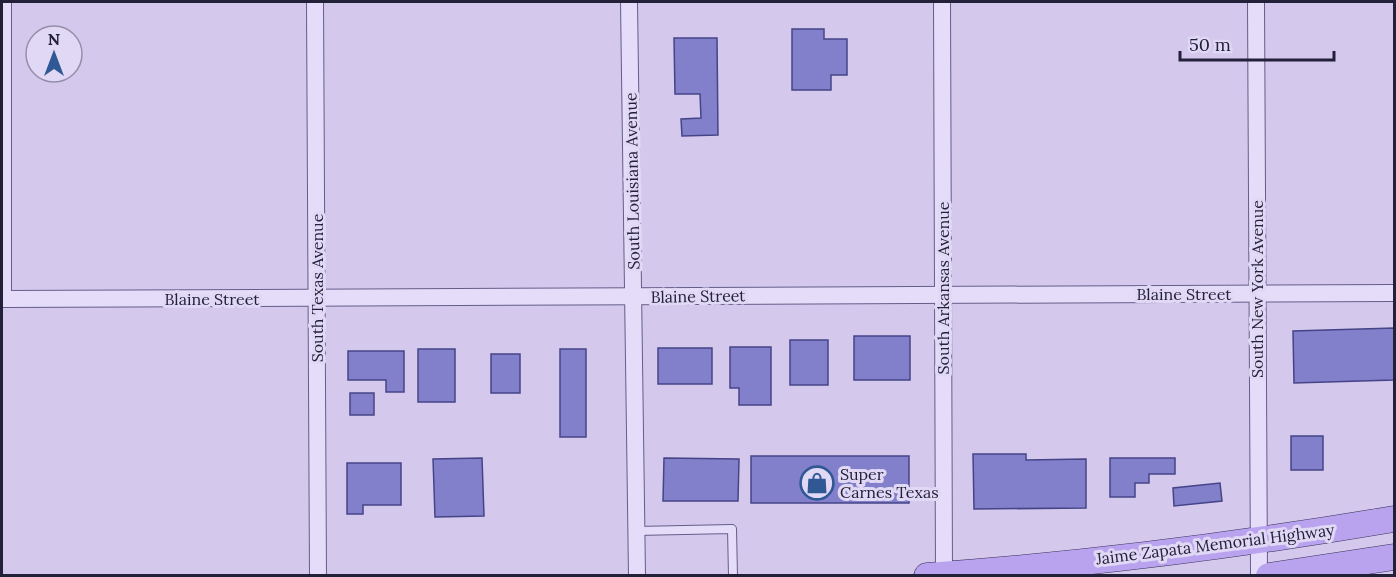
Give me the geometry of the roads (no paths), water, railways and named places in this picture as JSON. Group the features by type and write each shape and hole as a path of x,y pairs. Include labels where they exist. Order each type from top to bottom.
{"main road":[{"name":"Jaime Zapata Memorial Highway","path":"938,575 1058,564 1260,540 1395,519"},
{"path":"1269,576 1395,557"}],"street":[{"path":"2,299 3,2"},
{"name":"South Texas Avenue","path":"315,2 318,576"},
{"name":"South Louisiana Avenue","path":"629,2 637,576"},
{"name":"South Arkansas Avenue","path":"938,575 943,294 942,2"},
{"name":"South New York Avenue","path":"1256,2 1259,576"},
{"name":"Blaine Street","path":"2,299 1395,293"}],"lane":[{"path":"636,531 732,529 733,576"}],"place":[{"name":"Super Carnes Texas","path":"817,483"}]}
